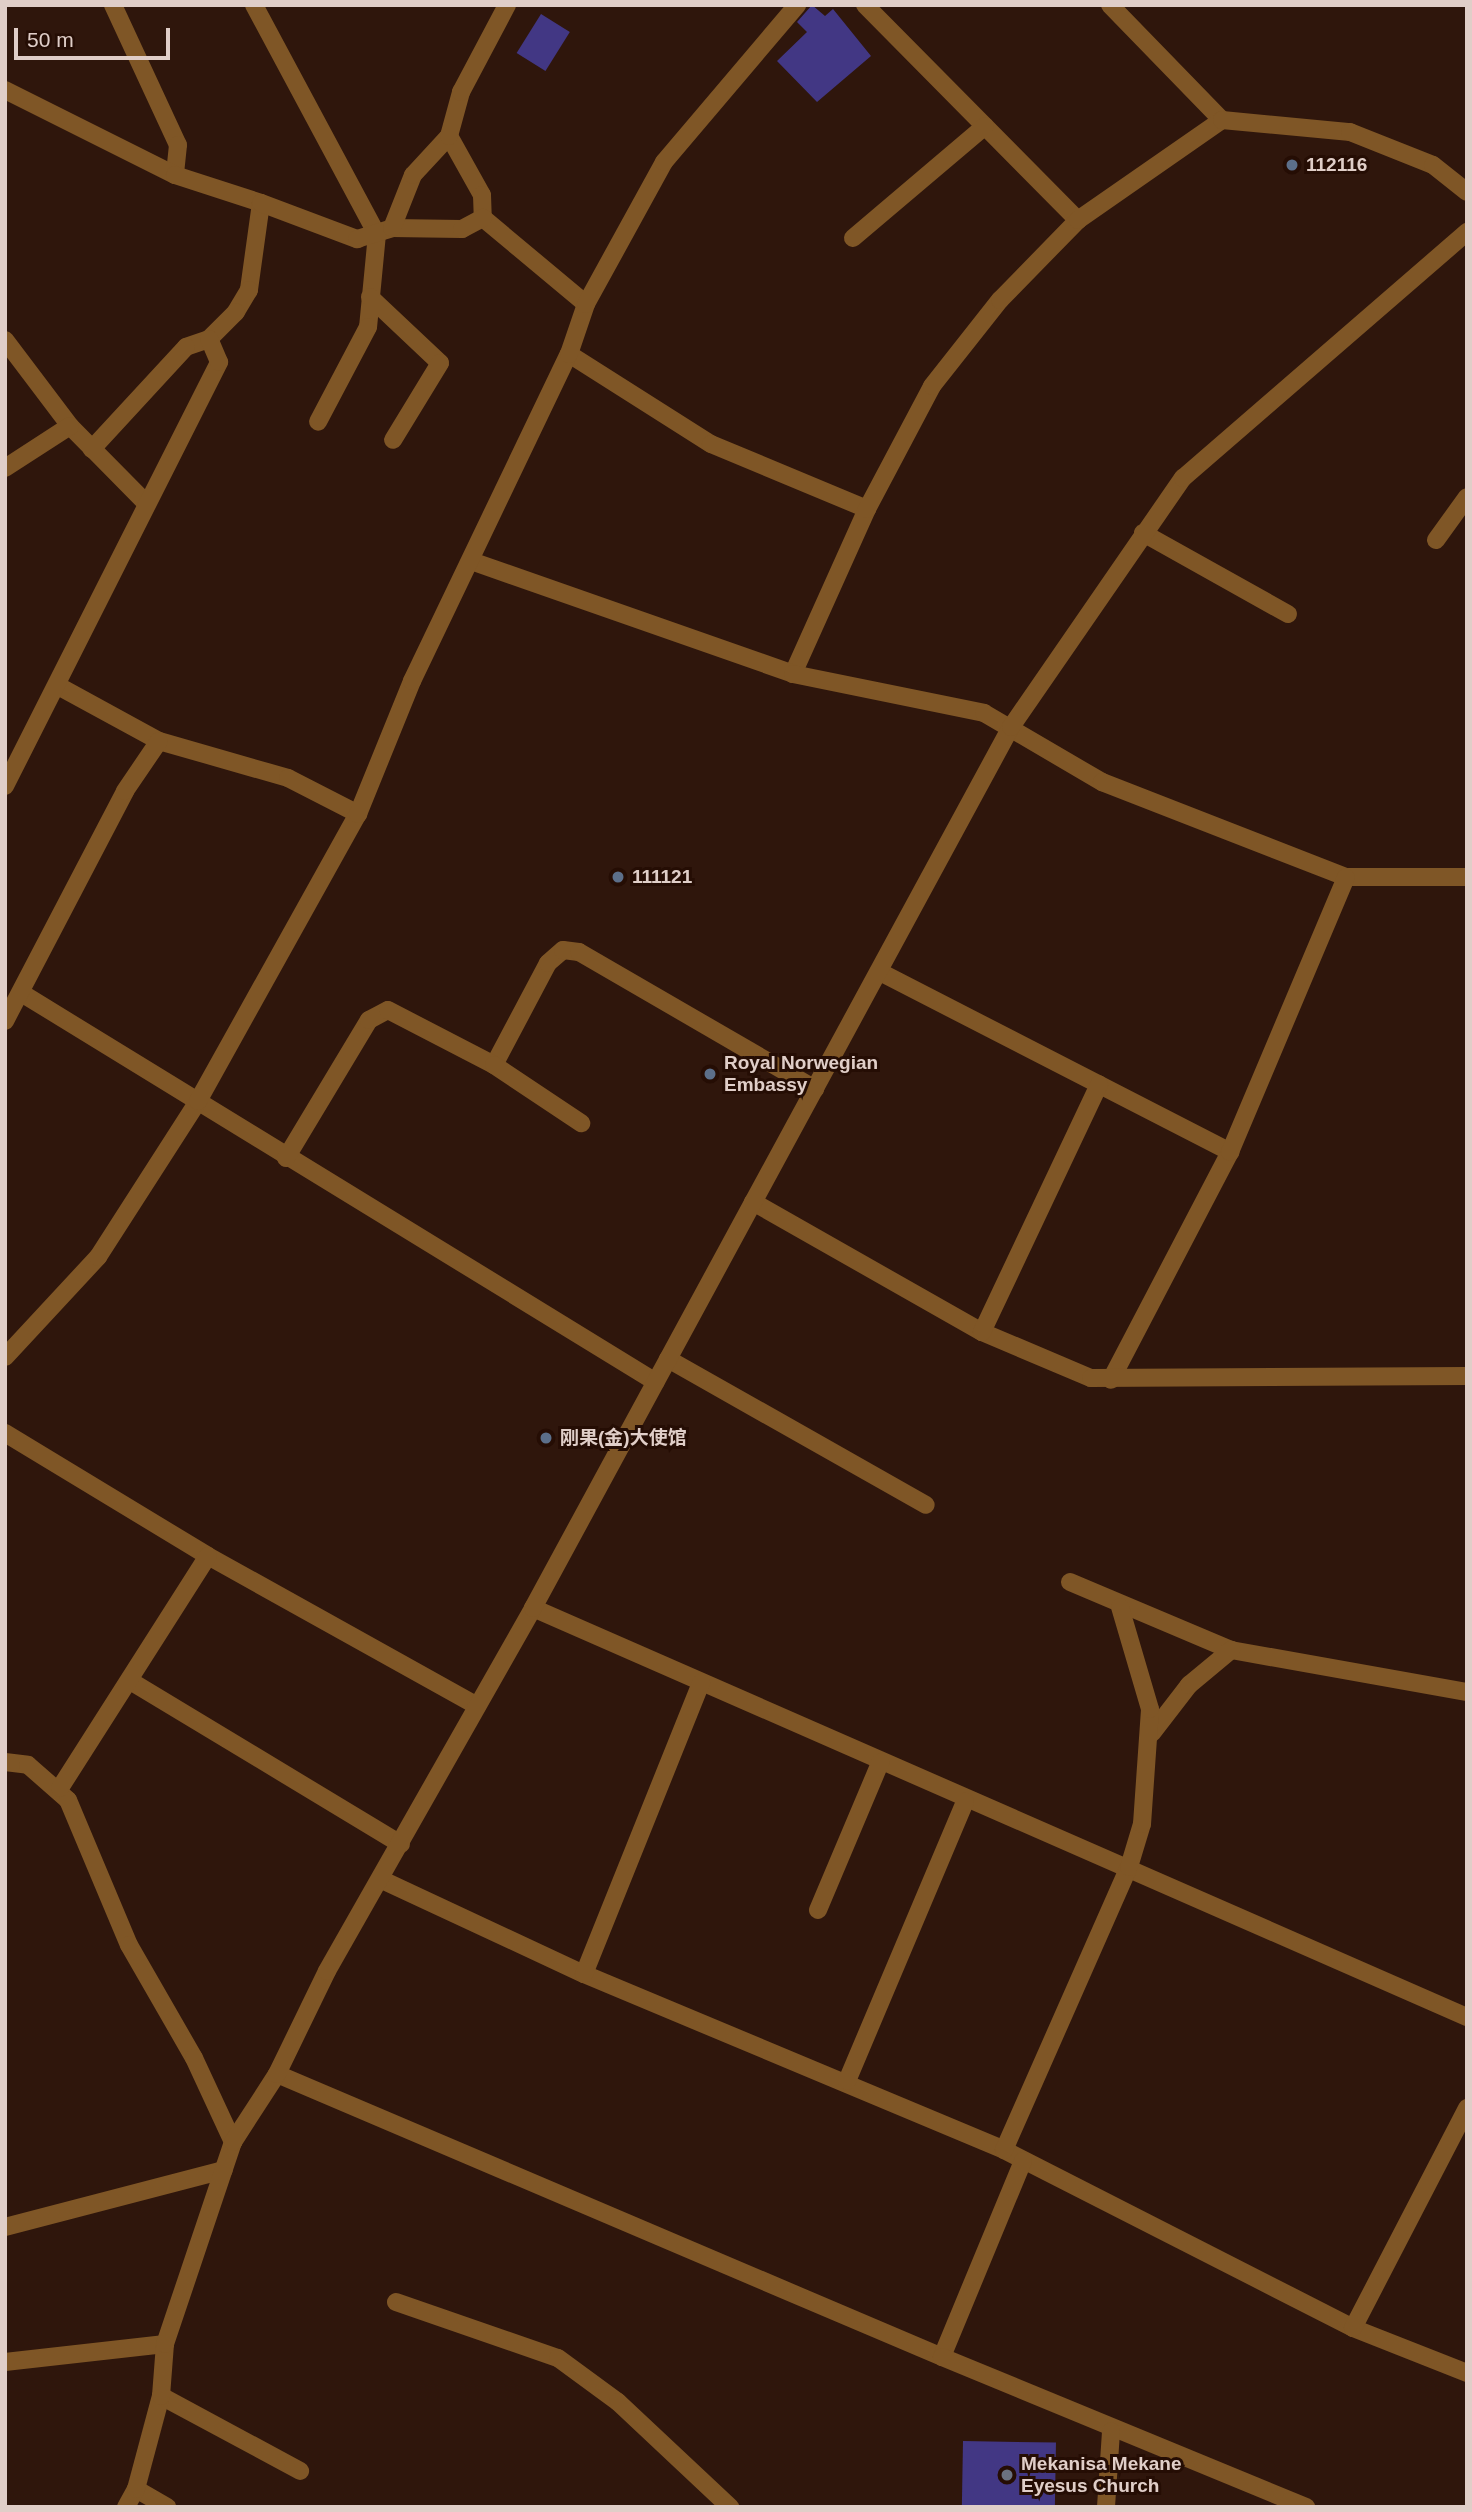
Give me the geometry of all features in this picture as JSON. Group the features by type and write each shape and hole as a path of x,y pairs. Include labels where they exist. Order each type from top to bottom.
{"street":[{"path":"113,5 178,145 175,174"},
{"path":"254,5 385,231"},
{"path":"318,422 368,327 370,297 385,231 413,175 449,136 461,92 507,5"},
{"path":"5,1357 98,1257 198,1101 358,814 437,628 474,562 502,489 569,354 586,304 664,162 797,5"},
{"path":"864,5 1078,220"},
{"path":"1110,5 1222,120"},
{"path":"5,90 175,174 261,203 331,234 462,229 483,218"},
{"path":"793,674 867,509 932,386 1000,300 1078,220 1222,120 1350,132 1433,165 1467,192"},
{"path":"853,237 985,126"},
{"path":"449,136 482,195 483,218 586,304"},
{"path":"92,449 186,347 209,340 249,290 261,203"},
{"path":"125,2507 136,2489 161,2396 165,2344 233,2142 277,2074 380,1879 533,1608 880,972 1010,727 1183,478 1226,435 1463,244"},
{"path":"370,297 440,363 393,440"},
{"path":"5,340 70,426 146,503"},
{"path":"5,786 60,687 146,503 219,362 209,340"},
{"path":"569,354 711,444 867,509"},
{"path":"5,468 70,426"},
{"path":"1436,540 1467,497"},
{"path":"1143,533 1288,614"},
{"path":"474,562 793,674 984,713 1102,782 1173,814 1346,877 1467,877"},
{"path":"60,687 159,741 288,778 358,814"},
{"path":"5,1021 23,994 125,791 159,741"},
{"path":"1111,1380 1230,1153 1346,877"},
{"path":"494,1065 548,963 563,950 579,952 815,1089"},
{"path":"880,972 1230,1153"},
{"path":"23,994 286,1158 656,1382"},
{"path":"286,1158 376,1012 388,1010 494,1065 581,1123"},
{"path":"982,1332 1099,1084"},
{"path":"753,1202 982,1332 1058,1366 1111,1380 1161,1374 1467,1376"},
{"path":"668,1359 926,1504"},
{"path":"5,1433 208,1556 477,1706"},
{"path":"60,1788 132,1682 208,1556"},
{"path":"1070,1582 1120,1607 1231,1650 1467,1692"},
{"path":"1004,2150 1129,1867 1142,1824 1152,1733 1146,1690 1120,1607"},
{"path":"533,1608 965,1801 1129,1867 1467,2017"},
{"path":"1152,1733 1189,1685 1231,1650"},
{"path":"132,1682 401,1844"},
{"path":"584,1974 701,1683"},
{"path":"5,1762 29,1765 60,1788 129,1945 194,2058 233,2142"},
{"path":"818,1910 880,1763"},
{"path":"847,2081 965,1801"},
{"path":"380,1879 584,1974 847,2081 1004,2150 1353,2328 1467,2373"},
{"path":"277,2074 1111,2431 1306,2507"},
{"path":"1353,2328 1467,2108"},
{"path":"942,2357 1023,2161"},
{"path":"5,2227 224,2170"},
{"path":"396,2302 558,2358 618,2402 730,2507"},
{"path":"5,2362 165,2344"},
{"path":"161,2396 300,2471"},
{"path":"1106,2507 1111,2431"},
{"path":"136,2489 167,2507"}],"building":[{"path":"812,5 825,16 833,9 871,56 817,102 777,61 807,32 797,22"},
{"path":"541,14 570,32 545,71 517,53"},
{"name":"Mekanisa Mekane Eyesus Church","path":"963,2441 1056,2443 1055,2507 962,2507"}],"place":[{"name":"112116","path":"1292,165"},
{"name":"111121","path":"618,877"},
{"name":"Royal Norwegian Embassy","path":"710,1074"},
{"name":"刚果(金)大使馆","path":"546,1438"},
{"name":"Mekanisa Mekane Eyesus Church","path":"1007,2475"}]}
